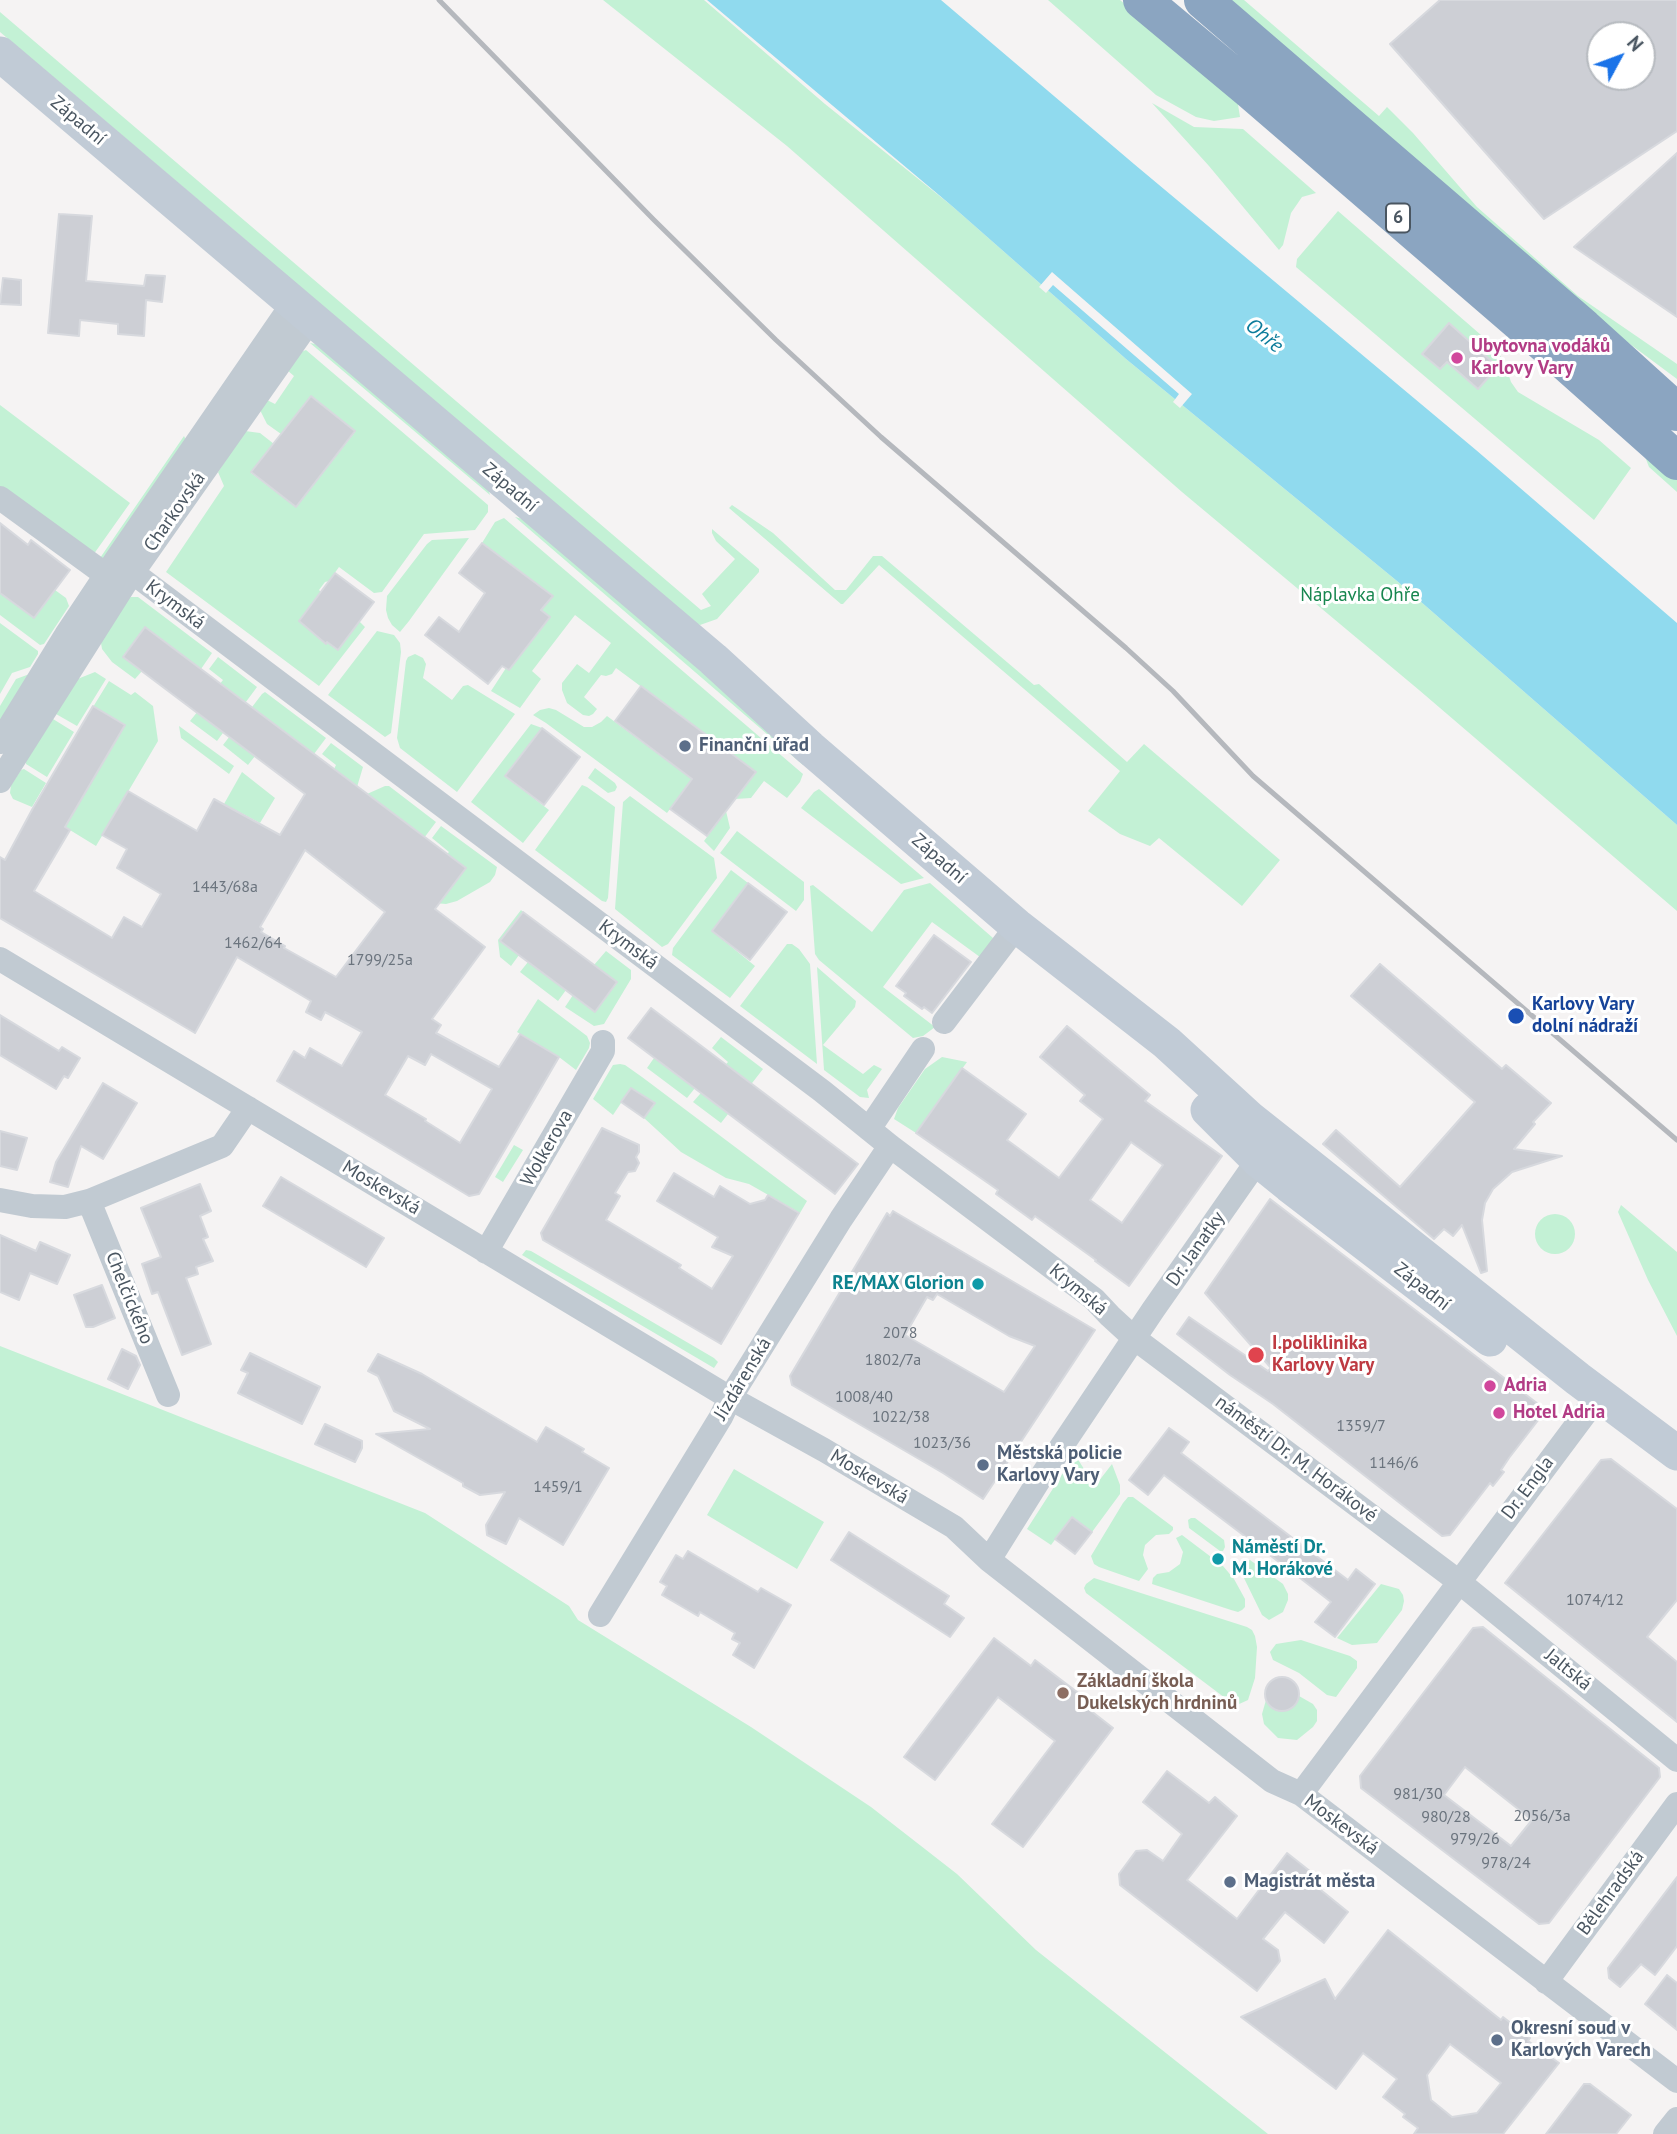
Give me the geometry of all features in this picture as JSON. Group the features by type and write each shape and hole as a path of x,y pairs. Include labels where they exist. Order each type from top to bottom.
{"highway":[{"name":"6","path":"1142,0 1559,356 1677,461"},
{"name":"6","path":"1203,0 1584,328 1677,412"},
{"path":"1584,328 1677,396"}],"street":[{"name":"Západní","path":"0,54 713,659 810,748 1017,926 1167,1043 1249,1118 1325,1178 1592,1404"},
{"name":"Charkovská","path":"0,742 66,635 118,569 302,311"},
{"name":"Krymská","path":"0,498 118,569 311,708 1094,1299 1134,1338"},
{"name":"Charkovská","path":"0,781 83,647 118,569"},
{"name":"Západní","path":"1017,926 1149,1058 1258,1160 1592,1404"},
{"path":"944,1022 1017,926"},
{"name":"Moskevská","path":"0,959 730,1398 954,1527 989,1560 1272,1781 1301,1794 1677,2081"},
{"name":"Wolkerova","path":"486,1252 603,1051 603,1042"},
{"path":"869,1129 923,1049"},
{"path":"0,1200 32,1206 65,1207 89,1201 222,1146 248,1108"},
{"name":"Jízdárenská","path":"600,1615 730,1398 890,1146"},
{"name":"Západní","path":"1258,1160 1272,1153 1325,1178"},
{"name":"Dr. Janatky","path":"1134,1338 1258,1160"},
{"name":"Chelčického","path":"89,1201 168,1395"},
{"path":"989,1560 1134,1338"},
{"name":"náměstí Dr. M. Horákové","path":"1134,1338 1458,1581"},
{"path":"1592,1404 1677,1453"},
{"path":"1592,1404 1677,1481"},
{"name":"Dr. Engla","path":"1458,1581 1592,1404"},
{"path":"1301,1794 1458,1581"},
{"name":"Jaltská","path":"1458,1581 1677,1760"},
{"name":"Bělehradská","path":"1546,1982 1677,1804"},
{"path":"1665,2134 1677,2119"}],"green space":[{"name":"Náplavka Ohře","path":"603,0 704,0 825,104 952,206 1126,359 1397,581 1677,825 1677,911 1182,492 787,146"},
{"path":"1048,0 1120,0 1237,98 1240,117 1214,121 1196,117 1156,95"},
{"path":"1223,0 1244,0 1379,116 1387,107 1477,207 1578,296 1677,364 1677,379 1599,321"},
{"path":"0,12 701,610 711,606 702,594 735,559 716,541 712,529 759,569 759,572 717,619 700,625 683,617 0,32"},
{"path":"1152,103 1194,127 1243,129 1316,193 1302,197 1291,213 1283,245 1279,250 1209,166"},
{"path":"1338,211 1496,348 1518,392 1599,440 1631,468 1594,520 1296,267 1297,259"},
{"path":"310,343 320,345 488,488 490,495"},
{"path":"306,350 488,505 488,512 475,530 424,534 382,592 374,593 339,567 319,590 321,592 299,621 325,644 327,642 337,650 359,621 365,627 319,686 166,572 224,486 218,472 245,431 260,433 274,444 251,473 296,507 355,432 281,434 267,424 260,410 267,400 275,404 294,376 287,370 301,352"},
{"path":"0,405 130,503 91,558 0,490"},
{"path":"184,436 188,444 106,563 100,558"},
{"path":"1644,454 1677,479 1677,492 1649,467"},
{"path":"732,505 773,533 835,590 846,590 873,556 882,556 1034,685 1039,684 1127,762 1144,744 1280,860 1242,906 1159,838 1150,846 1120,834 1088,811 1120,771 879,565 841,604 729,508"},
{"path":"515,517 523,519 802,757 803,765"},
{"path":"504,518 803,774 787,798 764,781 751,798 735,799 755,771 616,668 612,674 601,675 584,697 597,709 593,714 583,715 567,703 562,683 577,664 589,673 611,643 575,615 532,671 541,679 520,708 491,691 506,668 509,670 549,618 541,610 553,596 482,543 495,522"},
{"path":"469,538 400,632 388,618 387,596 432,540"},
{"path":"55,590 66,598 69,606 44,644 40,645 0,615 0,593 33,617"},
{"path":"138,597 212,653 201,669 145,627 123,656 142,671 135,679 112,662 102,649 101,643 125,600"},
{"path":"0,623 38,651 38,654 30,667 12,673 0,694"},
{"path":"377,631 394,635 400,643 401,652 391,733 385,737 328,695"},
{"path":"415,654 423,658 426,664 423,678 452,700 463,686 468,685 515,714 457,792 400,748 397,738 406,661"},
{"path":"218,657 257,687 217,741 190,721 223,680 209,669"},
{"path":"35,672 0,729 0,706 16,679"},
{"path":"95,672 106,679 77,726 56,714 75,680"},
{"path":"109,681 131,695 135,692 153,706 158,741 96,846 65,827 125,726 93,707"},
{"path":"265,692 326,738 314,754 255,756 248,765 223,745"},
{"path":"549,708 584,727 592,727 607,716 692,779 667,813 533,715"},
{"path":"53,719 74,732 47,777 26,764 26,761"},
{"path":"531,724 542,728 505,776 549,810 523,843 471,802"},
{"path":"179,726 234,766 229,774 181,738"},
{"path":"331,743 363,767 357,787 334,769 336,765 322,754"},
{"path":"595,768 615,783 615,791 608,793 588,778"},
{"path":"24,769 46,783 32,807 13,799 10,793 11,785"},
{"path":"242,772 275,798 260,823 224,804"},
{"path":"582,785 615,807 606,902 535,850"},
{"path":"389,786 436,822 424,838 367,794"},
{"path":"819,789 924,878 901,884 801,808"},
{"path":"630,796 714,858 717,878 668,944 662,947 615,909 623,802"},
{"path":"726,811 730,828 714,851 704,841"},
{"path":"441,826 497,867 490,882 457,901 446,904 434,903 449,852 432,838"},
{"path":"737,831 804,882 804,900 796,911 720,853"},
{"path":"731,870 748,883 712,931 755,966 730,998 672,955 673,948"},
{"path":"930,883 993,938 984,960 932,922 883,987 935,1027 923,1036 913,1038 819,960 815,954 810,886 813,885 872,932 904,890"},
{"path":"521,910 523,912 501,941 519,955 511,966 500,957 498,940"},
{"path":"787,944 799,949 810,964 817,1064 740,1006"},
{"path":"606,951 631,970 631,979 604,1024 594,1026 565,1007 573,995 595,1012 617,983 594,965"},
{"path":"528,962 566,990 558,1001 520,972"},
{"path":"817,967 856,1001 855,1007 823,1045 863,1074 874,1065 882,1069 867,1090 869,1098 860,1097 824,1070"},
{"path":"538,999 587,1036 589,1048 576,1070 517,1032"},
{"path":"721,1037 763,1069 721,1123 693,1102 728,1062 712,1048"},
{"path":"942,1057 967,1062 916,1133 894,1119 898,1108 925,1069"},
{"path":"654,1058 695,1088 687,1098 647,1068"},
{"path":"620,1064 642,1077 807,1201 800,1213 749,1184 726,1178 681,1152 644,1118 654,1103 631,1088 613,1115 593,1099 613,1065"},
{"path":"514,1145 523,1150 503,1182 495,1177"},
{"path":"1621,1205 1677,1252 1677,1336 1648,1280 1618,1212"},
{"path":"1555,1214 1569,1220 1575,1234 1569,1248 1555,1254 1541,1248 1535,1234 1541,1220"},
{"path":"526,1250 718,1362 714,1368 522,1255"},
{"path":"0,1346 425,1513 569,1606 578,1620 751,1727 871,1807 957,1874 1036,1950 1268,2134 0,2134"},
{"path":"1077,1458 1095,1486 1112,1464 1120,1485 1120,1494 1092,1532 1072,1517 1051,1545 1027,1529 1072,1459"},
{"path":"734,1469 824,1522 797,1569 707,1515"},
{"path":"1128,1497 1133,1497 1173,1527 1169,1534 1156,1535 1145,1545 1143,1555 1148,1569 1139,1581 1099,1567 1094,1564 1091,1556"},
{"path":"1195,1518 1224,1540 1223,1551 1189,1528 1188,1520"},
{"path":"1182,1535 1223,1566 1234,1579 1245,1599 1245,1607 1242,1610 1231,1610 1152,1584 1157,1574 1169,1572 1180,1564 1183,1552 1176,1538"},
{"path":"1250,1560 1283,1584 1288,1594 1283,1612 1269,1620 1262,1615 1242,1574 1243,1563"},
{"path":"1094,1578 1252,1630 1257,1647 1255,1678 1248,1700 1233,1704 1086,1593 1086,1584"},
{"path":"1381,1584 1399,1589 1404,1601 1402,1610 1377,1643 1352,1645 1337,1638"},
{"path":"1301,1640 1350,1656 1357,1661 1357,1668 1336,1697 1327,1695 1299,1673 1273,1660 1270,1652 1276,1644"},
{"path":"1299,1696 1313,1704 1317,1710 1317,1721 1297,1740 1278,1738 1264,1724 1262,1714 1266,1700 1275,1710 1284,1711 1295,1703"}],"water":[{"name":"Ohře","path":"707,0 941,0 1476,450 1677,623 1677,825 1397,581 1126,359 952,206"}],"pier":[{"path":"1052,272 1192,394 1180,408 1173,402 1179,394 1053,285 1046,293 1039,287"}],"building":[{"path":"1440,0 1677,0 1677,131 1544,219 1390,44"},
{"path":"1677,153 1677,317 1574,247"},
{"path":"59,214 92,216 86,281 144,286 146,275 165,276 162,302 146,300 144,336 118,334 118,324 80,320 79,336 48,333"},
{"path":"3,278 21,280 21,305 0,304"},
{"name":"Ubytovna vodáků Karlovy Vary","path":"1449,323 1498,367 1478,389 1447,362 1440,369 1422,354"},
{"path":"311,396 355,431 296,507 251,472"},
{"path":"0,523 28,545 31,540 70,570 34,618 0,593"},
{"path":"482,543 553,596 541,610 550,617 509,670 502,666 488,684 425,635 439,617 459,632 485,593 459,573"},
{"path":"335,573 374,602 338,650 327,642 326,644 299,621"},
{"path":"145,627 466,868 435,909 485,947 432,1019 441,1025 436,1033 499,1067 520,1034 559,1057 479,1194 469,1196 277,1081 294,1051 305,1058 310,1048 342,1066 362,1032 325,1012 321,1020 306,1012 311,1001 237,957 195,1033 0,918 0,857 5,860 93,706 125,725 65,827 70,830 34,891 112,938 124,917 142,927 161,894 117,868 127,849 102,835 128,791 197,831 214,799 280,835 305,794 123,657","holes":["305,850 385,912 336,977 261,932 263,929 260,927","431,1054 492,1089 460,1143 385,1095 408,1056 425,1065"]},
{"name":"Finanční úřad","path":"641,686 756,772 707,836 670,809 692,779 615,721"},
{"path":"542,728 580,757 544,805 505,776"},
{"path":"748,883 787,912 750,960 712,931"},
{"path":"523,912 617,982 595,1012 500,941"},
{"path":"934,935 971,962 932,1013 904,996 906,993 896,986"},
{"name":"Karlovy Vary dolní nádraží","path":"1380,964 1502,1069 1506,1065 1551,1103 1533,1122 1535,1124 1514,1149 1562,1156 1512,1172 1493,1189 1485,1203 1482,1220 1487,1271 1481,1273 1462,1225 1453,1236 1444,1229 1434,1239 1323,1144 1336,1130 1400,1187 1475,1102 1351,996"},
{"path":"651,1008 858,1164 835,1194 628,1038"},
{"path":"0,1015 59,1051 62,1047 80,1058 68,1078 64,1076 56,1089 0,1055"},
{"path":"1067,1026 1150,1095 1145,1101 1222,1156 1129,1286 1035,1216 1032,1220 996,1194 998,1190 916,1133 962,1068 1026,1114 1007,1140 1059,1178 1103,1119 1080,1101 1085,1095 1040,1057","holes":["1131,1142 1163,1165 1122,1223 1090,1200"]},
{"path":"103,1083 137,1103 103,1159 81,1146 68,1187 50,1182 56,1162"},
{"path":"631,1088 655,1103 644,1118 621,1102"},
{"path":"602,1128 639,1145 636,1157 639,1163 635,1171 628,1172 615,1193 620,1196 606,1220 681,1265 679,1268 712,1289 733,1256 712,1247 718,1237 657,1201 674,1173 714,1197 720,1186 750,1204 765,1200 768,1195 799,1213 721,1344 543,1240 541,1233"},
{"path":"0,1131 27,1138 17,1170 0,1166"},
{"path":"281,1177 384,1238 366,1267 263,1206"},
{"path":"200,1184 211,1211 200,1216 208,1237 203,1239 213,1261 196,1267 198,1274 186,1278 211,1344 182,1355 158,1292 152,1294 142,1264 161,1257 141,1208"},
{"path":"1270,1199 1546,1410 1509,1458 1501,1470 1504,1472 1493,1486 1490,1483 1450,1535 1442,1536 1273,1404 1177,1334 1189,1317 1268,1371 1271,1368 1205,1293"},
{"path":"893,1211 1095,1330 983,1499 792,1385 790,1376 887,1213 890,1216","holes":["937,1294 1009,1336 1035,1346 1004,1392 905,1335 927,1297 933,1300"]},
{"path":"0,1235 36,1251 40,1242 70,1255 57,1284 30,1273 19,1300 0,1292"},
{"path":"102,1285 115,1318 86,1327 74,1295"},
{"path":"122,1349 136,1356 140,1365 128,1389 108,1379"},
{"path":"250,1353 320,1387 302,1424 238,1393 248,1373 241,1370"},
{"path":"378,1354 422,1374 537,1442 546,1427 584,1449 582,1452 609,1468 563,1545 519,1518 506,1544 487,1535 486,1525 505,1492 480,1495 376,1434 430,1429 394,1411 378,1376 368,1371"},
{"path":"325,1424 362,1441 362,1448 355,1462 315,1444"},
{"path":"1169,1428 1189,1442 1181,1453 1311,1552 1348,1580 1356,1569 1375,1584 1335,1637 1315,1622 1331,1602 1300,1578 1164,1475 1148,1495 1129,1480"},
{"path":"1611,1459 1677,1509 1677,1600 1647,1637 1677,1662 1677,1722 1505,1583 1601,1460"},
{"path":"1072,1517 1092,1532 1075,1554 1055,1539"},
{"path":"849,1532 949,1596 944,1604 964,1618 950,1637 831,1560"},
{"path":"688,1551 758,1592 761,1588 791,1605 754,1668 733,1655 740,1643 732,1639 735,1633 700,1612 698,1616 662,1595 667,1586 660,1582 676,1555 683,1559"},
{"path":"1483,1627 1659,1768 1660,1777 1549,1923 1539,1924 1361,1788 1360,1776 1473,1628","holes":["1465,1767 1532,1820 1511,1846 1444,1795"]},
{"path":"994,1638 1031,1666 1035,1660 1081,1695 1077,1700 1113,1728 1023,1847 992,1824 1055,1741 998,1697 935,1780 904,1757"},
{"path":"1282,1677 1294,1682 1299,1694 1294,1706 1282,1711 1270,1706 1265,1694 1270,1682"},
{"path":"1167,1771 1209,1803 1215,1797 1237,1816 1187,1880 1237,1919 1287,1853 1311,1872 1306,1878 1348,1912 1324,1943 1285,1912 1263,1939 1278,1950 1280,1961 1257,1991 1120,1885 1119,1874 1136,1851 1147,1850 1163,1861 1182,1834 1143,1802"},
{"path":"1677,1877 1677,1946 1655,1975 1641,1964 1620,1987 1609,1978 1608,1968"},
{"path":"1388,1930 1559,2063 1503,2134 1414,2134 1418,2128 1383,2097 1397,2079 1363,2053 1336,2089 1241,2017 1325,1979 1335,1999","holes":["1450,2044 1501,2083 1477,2113 1452,2117 1431,2100 1427,2075"]},
{"path":"1667,1975 1677,1983 1677,2030 1645,2004"},
{"path":"1584,2084 1590,2084 1631,2115 1616,2134 1546,2134"}],"railway":[{"path":"439,0 654,220 776,340 881,437 1126,648 1173,691 1253,776 1677,1140"}],"place":[{"name":"Ubytovna vodáků Karlovy Vary","path":"1457,358"},
{"name":"Finanční úřad","path":"685,746"},
{"name":"Karlovy Vary dolní nádraží","path":"1516,1016"},
{"name":"RE/MAX Glorion","path":"978,1284"},
{"name":"I.poliklinika Karlovy Vary","path":"1256,1355"},
{"name":"Adria","path":"1490,1386"},
{"name":"Hotel Adria","path":"1499,1413"},
{"name":"Městská policie Karlovy Vary","path":"983,1465"},
{"name":"Náměstí Dr. M. Horákové","path":"1218,1559"},
{"name":"Základní škola Dukelských hrdninů","path":"1063,1693"},
{"name":"Magistrát města","path":"1230,1882"},
{"name":"Okresní soud v Karlových Varech","path":"1497,2040"}]}
